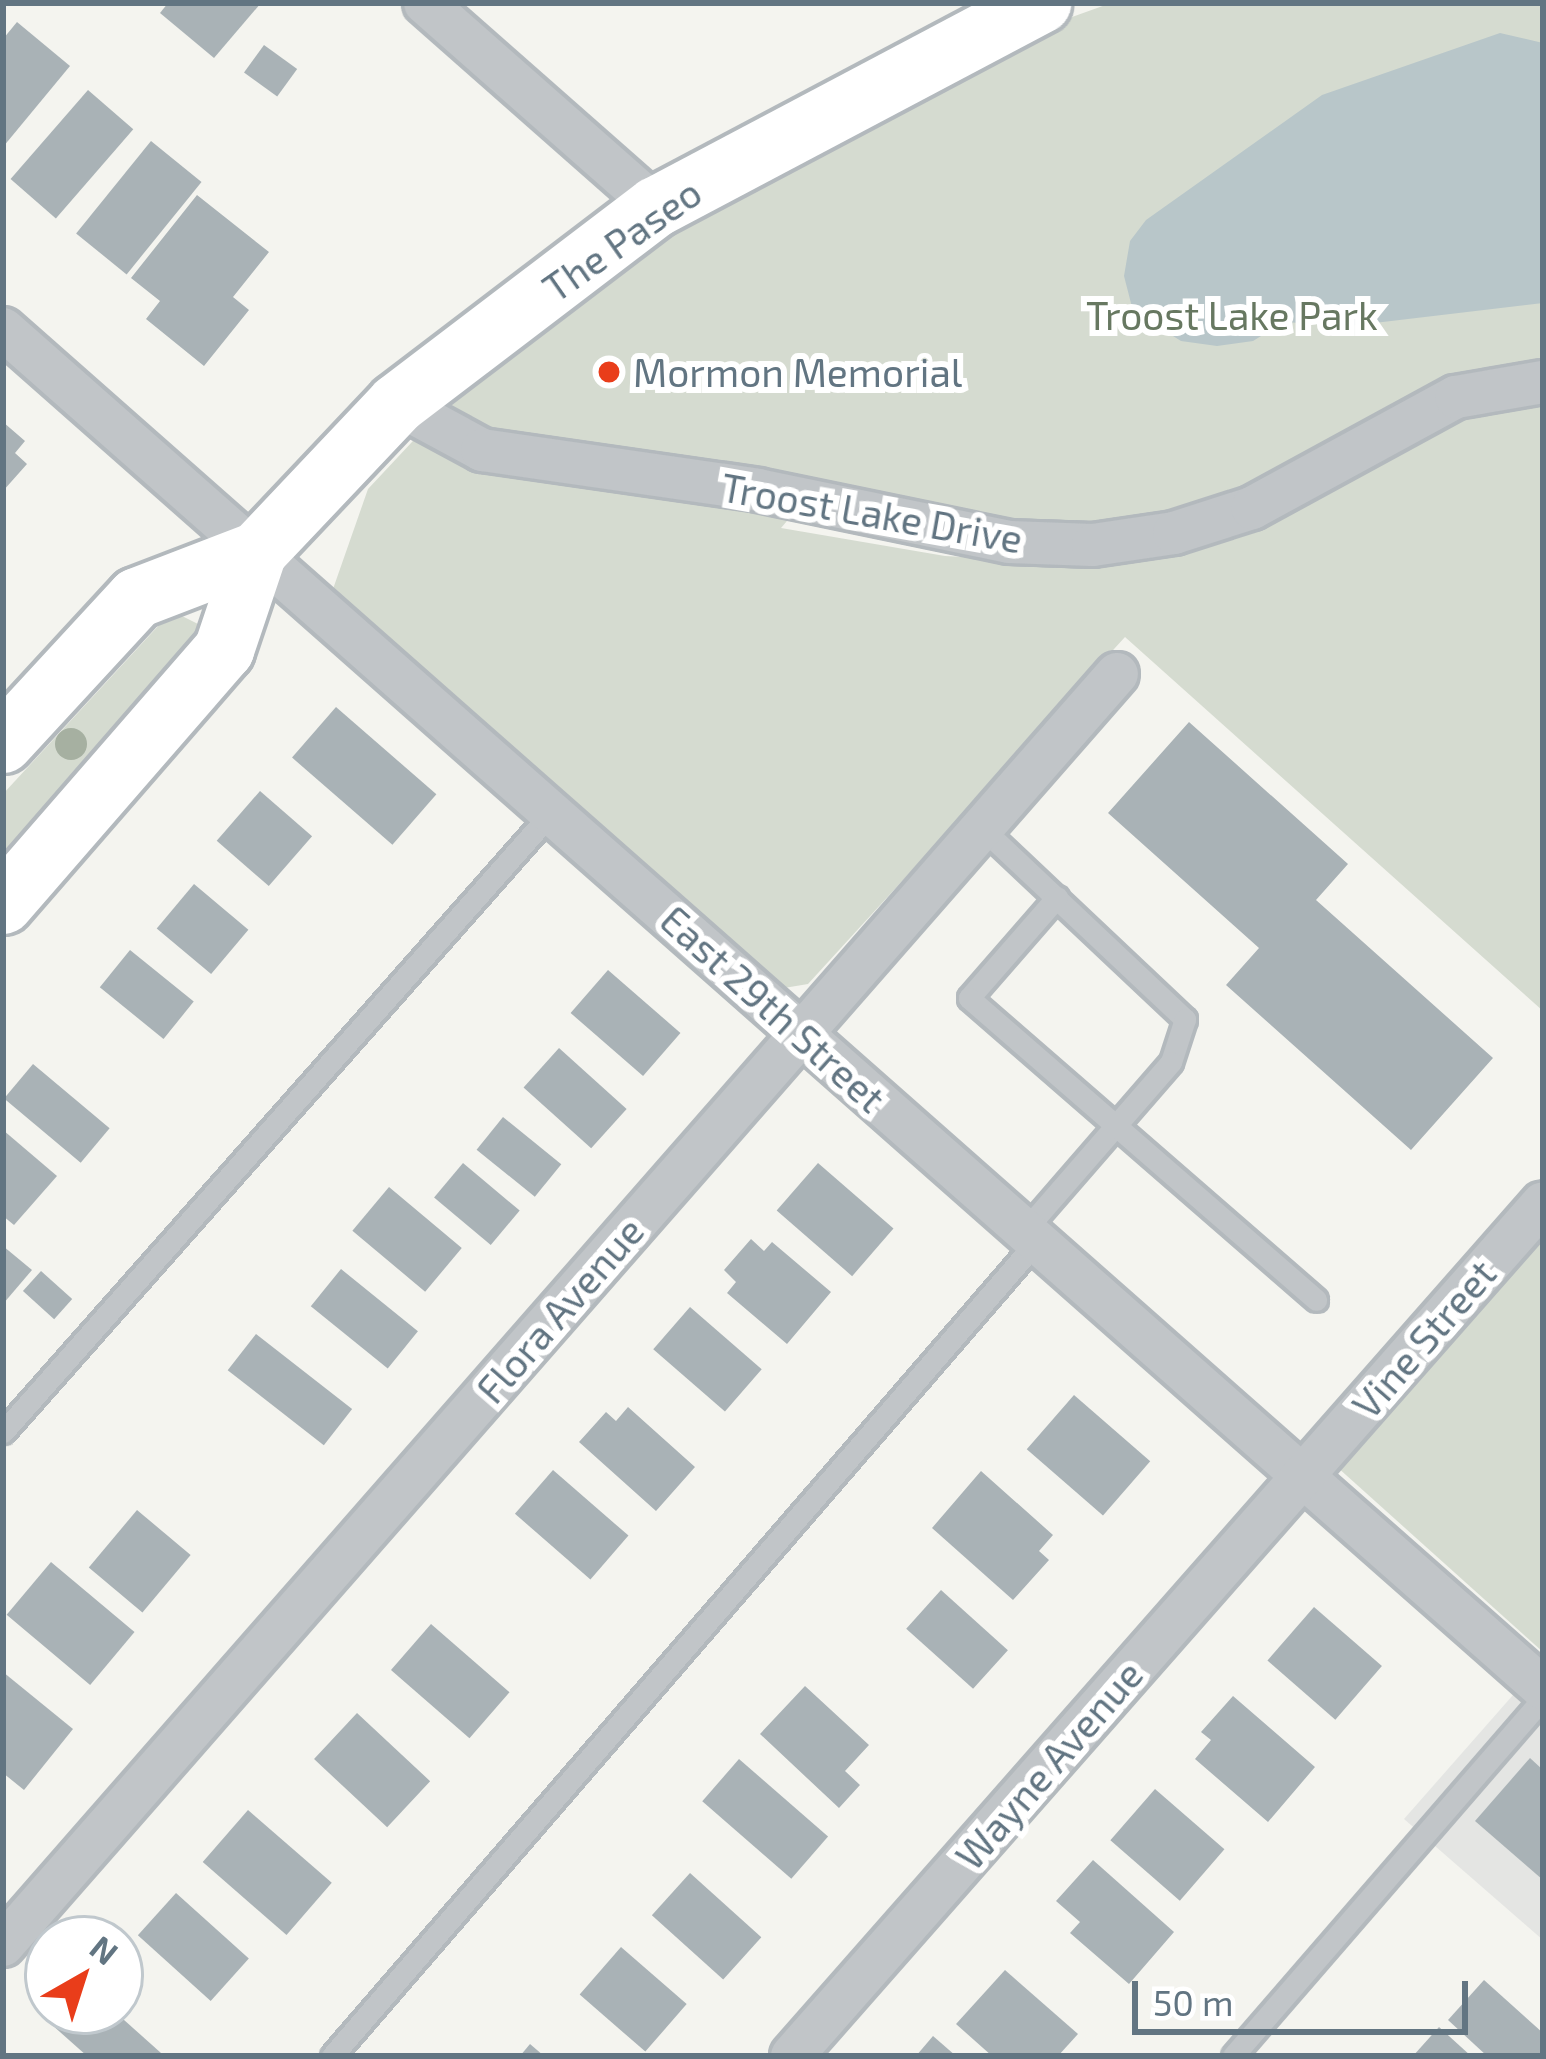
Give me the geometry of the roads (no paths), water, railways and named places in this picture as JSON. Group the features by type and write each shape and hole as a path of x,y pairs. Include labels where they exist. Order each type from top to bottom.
{"main road":[{"name":"The Paseo","path":"3,743 137,598 257,551 397,404 656,207 1041,3"},
{"name":"The Paseo","path":"3,904 224,650 257,551"}],"street":[{"path":"425,3 656,207"},
{"name":"East 29th Street","path":"3,329 1305,1475 1543,1693"},
{"name":"Troost Lake Drive","path":"397,404 482,449 758,490 1010,542 1093,545 1174,533 1252,508 1456,397 1543,382"},
{"name":"Flora Avenue","path":"3,1945 1117,674"},
{"name":"Vine Street","path":"1305,1475 1543,1203"},
{"name":"Wayne Avenue","path":"793,2056 1305,1475"}],"lane":[{"path":"3,1432 552,812"},
{"path":"332,2056 1031,1236 1171,1062 1185,1019 982,828"},
{"path":"1057,897 969,998 1316,1300"},
{"path":"1233,2056 1543,1693"}],"place":[{"name":"Mormon Memorial","path":"609,372"}],"park label":[{"name":"Troost Lake Park","path":"1232,315"}]}
